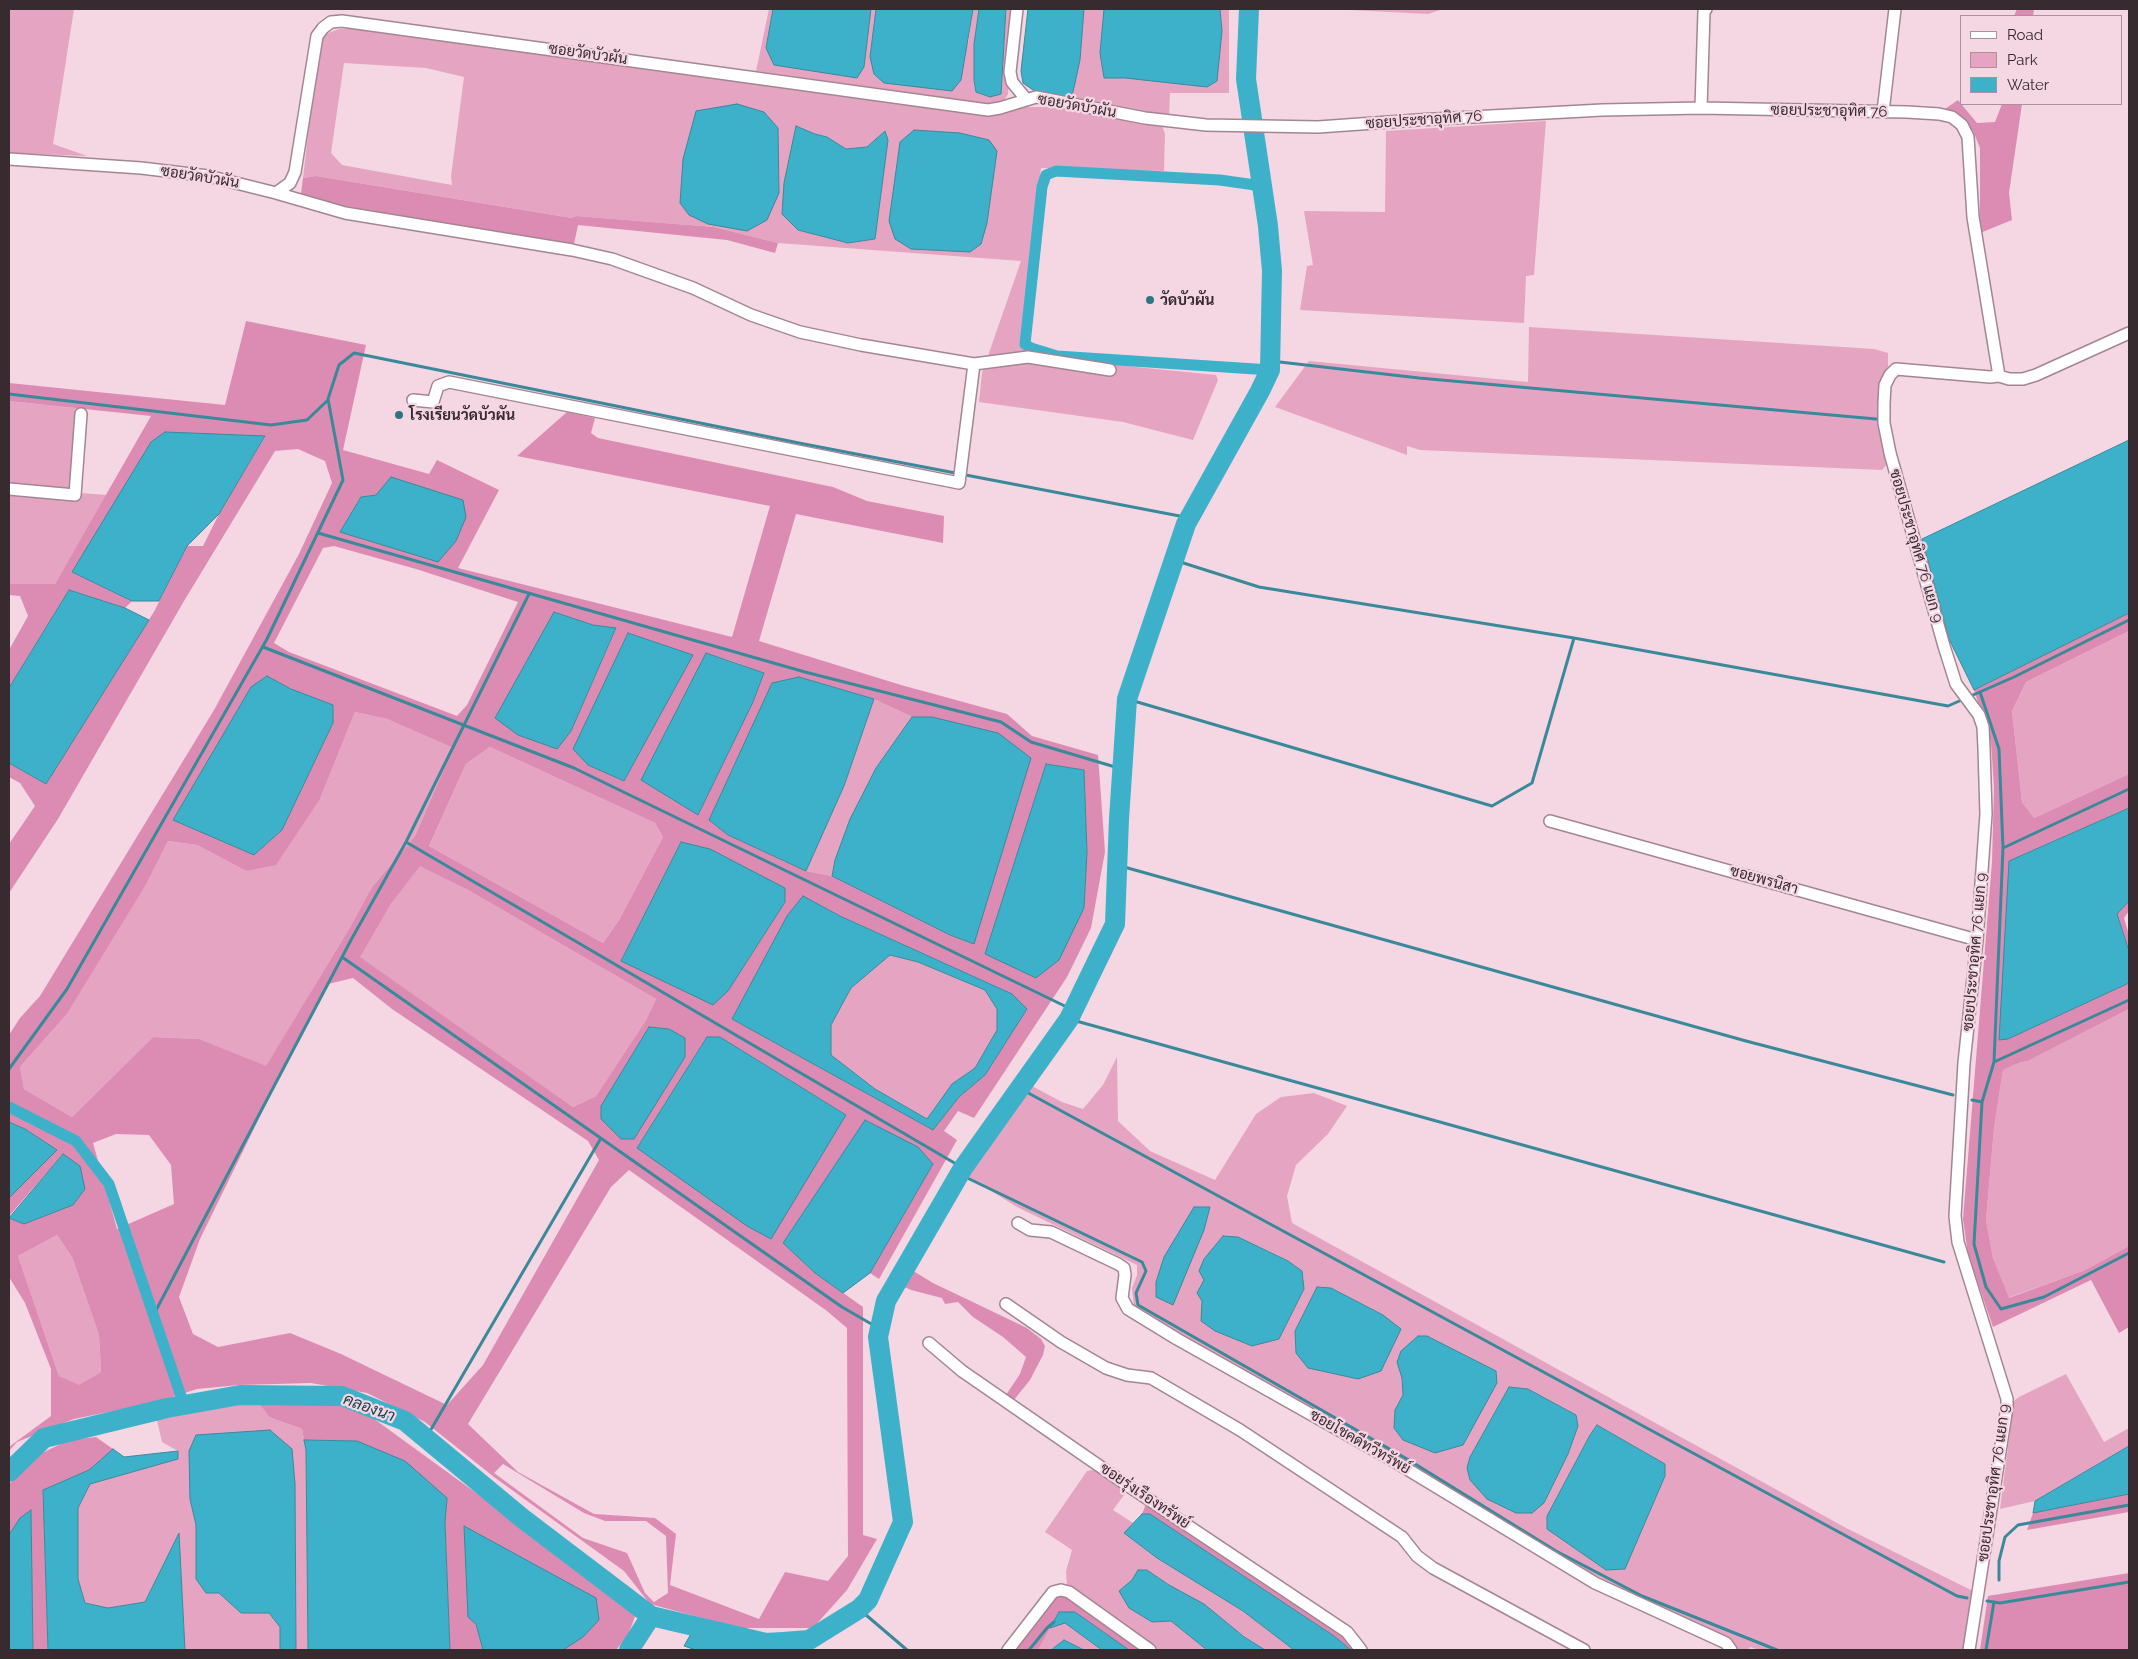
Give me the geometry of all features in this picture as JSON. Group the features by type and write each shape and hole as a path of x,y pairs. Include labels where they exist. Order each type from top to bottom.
{"street":[{"path":"1017,9 1010,72 1012,82 1026,99"},
{"path":"1701,108 1704,12 1706,9"},
{"path":"1883,112 1895,9"},
{"name":"ซอยวัดบัวผัน","path":"9,158 141,168 208,176 276,193 290,184 295,172 317,36 323,28 332,22 342,21 988,110 1036,97 1145,118 1206,125 1298,128"},
{"name":"ซอยประชาอุทิศ 76","path":"1298,128 1579,110 1701,108 1883,112 1952,117 1962,125 1968,137 1974,224 2000,376"},
{"path":"276,193 345,213 572,250 612,259 693,288 751,315 800,332 861,345 974,364 1028,357 1110,370"},
{"path":"2000,376 2009,379 2023,379 2036,375 2129,332"},
{"path":"413,400 433,402 438,386 449,382 960,484 974,364"},
{"name":"ซอยประชาอุทิศ 76 แยก 9","path":"1969,1650 2007,1407 2007,1399 1958,1242 1955,1216 1964,1063 1977,940 1986,814 1983,727 1979,715 1956,684 1944,646 1890,453 1884,423 1884,403 1885,385 1890,375 1896,369 1990,377 2000,376"},
{"path":"9,489 75,495 81,414"},
{"name":"ซอยพรนิสา","path":"1550,821 1977,940"},
{"name":"ซอยโชคดีทวีทรัพย์","path":"1018,1223 1030,1230 1052,1232 1124,1268 1122,1298 1128,1309 1177,1339 1392,1460 1595,1583 1726,1643 1730,1650"},
{"path":"1006,1304 1061,1342 1106,1368 1127,1375 1151,1378 1240,1430 1402,1537 1417,1556 1433,1568 1584,1650"},
{"name":"ซอยรุ่งเรืองทรัพย์","path":"928,1343 962,1370 1124,1483 1347,1632 1361,1650"},
{"path":"1008,1650 1053,1592 1061,1590 1069,1592 1150,1650"}],"green space":[{"path":"9,9 74,9 53,144 87,156 9,153"},
{"path":"769,9 773,9 766,48 864,67 871,9 876,9 870,57 968,44 973,9 979,9 974,44 974,80 976,92 990,97 1001,94 1006,9 1013,9 1008,94 1004,101 991,104 756,71"},
{"path":"1084,9 1104,9 1100,53 1104,78 1125,78 1222,31 1220,9 1229,9 1229,93 1170,93 1169,119 1069,98 1073,92 1080,60"},
{"path":"1332,9 1443,9 1428,14"},
{"path":"361,28 996,114 1021,107 1051,107 1162,125 1165,134 1164,171 1041,168 1020,346 1031,343 1038,353 1096,363 1216,375 1218,380 1193,440 1123,422 979,402 982,373 1021,261 778,243 714,227 576,216 572,218 316,176 303,178 317,58 323,35 339,29","holes":["344,63 426,68 464,77 451,176 452,185 342,165 331,153","695,111 778,128 777,153","796,127 827,137 846,149 867,147 885,131 888,140 875,239 848,243 798,230 782,214"]},
{"path":"1546,121 1534,275 1526,276 1524,323 1300,310 1307,266 1313,265 1304,211 1385,212 1386,131"},
{"path":"1529,327 1874,349 1888,353 1888,369 1882,380 1877,414 1887,464 1882,470 1420,450 1407,446 1407,455 1275,407 1309,361 1528,382"},
{"path":"9,401 86,409 80,493 107,495 55,584 9,584"},
{"path":"2129,631 2129,774 2034,818 2022,802 2012,711 2026,682"},
{"path":"874,699 912,717 876,768 835,860 832,876 806,871 844,786"},
{"path":"355,712 387,719 453,748 415,836 372,887 266,1067 199,1039 153,1037 72,1117 24,1089 20,1067 67,1014 144,886 168,841 197,845 246,871 320,799"},
{"path":"490,747 655,823 663,837 619,920 603,943 429,846 466,764"},
{"path":"420,865 468,890 656,999 646,1020 596,1096 573,1107 359,957 391,904"},
{"path":"890,955 918,962 985,990 997,1009 997,1030 975,1068 952,1084 927,1119 875,1089 831,1055 831,1025 851,988"},
{"path":"2129,1009 2129,1246 2085,1270 2008,1298 1993,1258 1986,1220 1994,1128 2003,1070 2028,1061"},
{"path":"1117,1057 1118,1121 1150,1151 1215,1180 1256,1114 1281,1097 1314,1093 1347,1106 1328,1134 1296,1165 1287,1196 1292,1223 1848,1529 1973,1591 1966,1650 1759,1650 1750,1647 1748,1650 1739,1650 1710,1631 1560,1558 1134,1308 1132,1288 1137,1275 1137,1265 1017,1207 964,1174 1032,1086 1062,1102 1083,1109 1103,1085","holes":["1223,1236 1238,1237 1288,1261 1302,1271 1304,1289 1279,1339 1202,1321 1204,1280","1317,1287 1331,1288 1383,1315","1402,1378 1477,1418 1463,1445 1395,1410 1403,1395","1509,1387 1528,1389 1576,1415 1578,1425 1568,1454 1544,1503 1470,1457","1597,1425 1665,1464 1665,1476 1625,1569 1606,1570 1547,1528 1547,1516"]},
{"path":"57,1235 72,1257 99,1335 101,1372 79,1386 59,1376 18,1256"},
{"path":"2066,1374 2104,1442 2129,1428 2129,1446 2035,1501 2000,1509 2014,1401"},
{"path":"242,1402 261,1406 269,1417 302,1429 306,1450 308,1650 296,1650 295,1484 190,1499 196,1525 196,1579 219,1593 241,1613 269,1613 280,1627 280,1650 185,1650 179,1534 145,1602 108,1608 85,1603 78,1579 78,1508 90,1484 178,1459 178,1451 162,1442 157,1420"},
{"path":"1100,1469 1127,1491 1113,1510 1133,1523 1125,1534 1157,1558 1243,1611 1294,1650 1265,1650 1147,1570 1119,1591 1152,1622 1171,1621 1207,1650 1159,1650 1067,1585 1066,1571 1072,1550 1045,1532 1087,1471"},
{"path":"1064,1622 1102,1650 1084,1650 1064,1640 1051,1650 1038,1650 1050,1628"}],"shaded area":[{"path":"2017,9 2034,9 2033,15 2014,15"},
{"path":"1958,100 1960,105 1962,105 1977,123 1995,122 2002,105 2022,105 2009,193 2012,220 1980,233 1980,148 1973,131 1958,113 1945,109"},
{"path":"316,176 572,218 576,216 714,227 778,243 775,253 727,240 578,225 574,244 376,212 329,203 301,194 303,178"},
{"path":"246,321 366,345 343,450 429,474 437,460 499,490 458,568 732,637 770,506 517,456 567,412 595,418 591,433 598,438 833,487 867,501 944,516 943,543 796,514 759,641 901,685 1007,714 1032,736 1098,755 1105,852 1091,928 1067,977 974,1118 958,1111 944,1131 957,1140 879,1279 870,1273 933,1164 866,1120 783,1243 815,1273 863,1307 863,1535 877,1539 847,1590 813,1628 739,1628 650,1604 624,1571 494,1477 425,1422 367,1393 311,1383 239,1385 197,1389 157,1402 74,1419 17,1442 9,1451 9,1447 51,1416 51,1369 25,1303 9,1277 9,1218 24,1224 73,1205 85,1189 63,1154 9,1216 9,1198 56,1150 25,1129 9,1122 9,1035 20,1018 40,996 214,710 299,554 332,483 325,461 298,449 275,451 184,601 58,819 9,893 9,844 35,806 20,783 9,777 9,763 46,784 155,610 187,546 203,546 219,514 265,437 72,572 132,601 125,608 69,590 9,688 9,650 28,616 20,596 9,595 9,584 55,584 151,416 9,401 9,383 225,405","holes":["376,495 341,532 361,497","334,546 416,569 518,602 467,705 457,716 289,652 274,643 323,548","554,612 593,625 616,629 571,731","628,633 692,655 624,781 589,765","706,653 764,674 753,702 698,815","267,676 291,689 333,723 282,830 254,855","799,677 874,699 912,717 932,717 974,944 950,935 832,876 806,871 728,835 709,820","355,712 387,719 453,748 415,836 372,887 349,929 266,1066 199,1039 153,1037 72,1117 24,1089 20,1067 67,1014 145,886 168,841 197,845 246,871 276,865 320,799","490,747 655,823 663,837 619,920 603,943 429,846 466,764","1046,764 1084,770 1087,852 1084,908 985,955","681,842 785,888 785,902 728,991 621,961","420,866 468,890 656,999 646,1020 596,1096 573,1107 360,957 391,904","803,897 840,916 1012,994 1027,1009 985,1075 959,1097 933,1130 732,1019","353,978 392,1009 588,1141 599,1160 483,1365 447,1405 341,1354 290,1333 218,1347 193,1334 179,1297 200,1239 267,1102 328,984","707,1037 720,1037 846,1115 637,1148","601,1106 621,1139 601,1119","116,1134 149,1135 171,1165 174,1204 117,1229 93,1143","629,1170 827,1311 847,1328 848,1556 828,1581 785,1572 759,1619 670,1585 676,1534 655,1518 594,1514 518,1472 468,1424 611,1187","57,1235 72,1257 99,1335 101,1372 79,1385 59,1376 18,1256","503,1464 584,1513 605,1521 646,1521 666,1536 668,1593 654,1602 645,1593 627,1553 583,1538 494,1473"]},
{"path":"2129,613 2129,631 2026,682 2012,711 2022,802 2034,818 2129,774 2129,808 2009,861 2008,1039 2129,983 2129,1009 2028,1061 2003,1070 1994,1128 1986,1220 1993,1258 2009,1298 2085,1270 2129,1246 2129,1327 2119,1333 2091,1280 1993,1327 1968,1254 1963,1219 1992,862 1994,788 1991,742 1974,690"},
{"path":"2129,901 2129,911 2124,918 2129,935 2129,951 2117,914"},
{"path":"910,1269 933,1283 1027,1328 1041,1339 1045,1346 1043,1355 1030,1380 1013,1401 1006,1395 1020,1374 1026,1357 1003,1337 973,1317 958,1302 945,1304 942,1298 911,1290 900,1285"},
{"path":"311,1401 359,1408 523,1527 636,1614 628,1635 616,1650 563,1650 583,1637 476,1624 483,1650 450,1650 445,1523 447,1498 357,1441 304,1440 302,1429 269,1417 261,1406 242,1402"},
{"path":"96,1437 113,1449 89,1470 43,1490 48,1650 33,1650 31,1510 9,1535 9,1484 40,1454 69,1440"},
{"path":"2129,1494 2129,1512 2027,1530 2033,1513"},
{"path":"1146,1504 1348,1636 1359,1650 1351,1650 1334,1636 1150,1514 1142,1514"},
{"path":"2129,1573 2129,1650 1980,1650 1988,1596"},
{"path":"1065,1595 1145,1650 1129,1650 1075,1612 1059,1612 1038,1650 1015,1650 1056,1598"}],"water":[{"path":"773,9 871,9 864,67 857,78 774,65 766,48"},
{"path":"876,9 973,9 961,80 952,91 884,83 874,74 870,57"},
{"path":"979,9 1006,9 1001,94 990,97 976,92 974,80 974,44"},
{"path":"1028,9 1084,9 1080,60 1073,92 1069,98 1033,90 1023,83 1021,71"},
{"path":"1104,9 1220,9 1222,31 1217,81 1207,87 1125,78 1104,78 1100,53"},
{"path":"737,104 764,112 778,128 779,193 767,220 747,231 708,224 689,215 680,203 683,159 696,111"},
{"path":"796,126 827,137 846,149 867,147 885,131 888,140 875,239 848,243 798,230 782,214 784,183"},
{"path":"914,130 960,133 989,140 997,151 987,223 981,244 970,252 911,249 895,239 889,221 900,142"},
{"path":"165,432 265,436 219,514 187,546 159,601 132,601 72,572 151,442"},
{"path":"2129,440 2129,613 1974,690 1949,639 1922,539"},
{"path":"391,477 463,500 466,517 456,541 438,562 340,532 361,497 376,495"},
{"path":"69,590 125,608 149,620 46,784 9,763 9,688"},
{"path":"554,612 593,625 616,628 571,731 557,749 518,735 495,718"},
{"path":"628,633 693,655 624,781 588,765 573,749"},
{"path":"706,653 764,673 753,702 698,815 641,780"},
{"path":"267,676 291,689 333,705 333,723 282,830 254,855 173,820 251,687"},
{"path":"799,677 874,699 844,786 806,871 728,835 709,820 772,683"},
{"path":"912,717 932,717 998,733 1031,758 974,944 950,935 832,876 835,860 850,819 876,768"},
{"path":"1046,764 1084,770 1087,852 1084,908 1059,960 1036,978 985,954"},
{"path":"2129,808 2129,901 2117,914 2129,951 2129,983 2008,1039 1999,1040 2009,861"},
{"path":"681,842 710,849 785,888 785,902 728,991 713,1005 621,961"},
{"path":"803,896 840,916 1012,994 1027,1009 985,1075 959,1097 933,1130 732,1019 787,916","holes":["890,955 918,962 985,990 997,1009 997,1030 975,1068 952,1084 927,1119 875,1089 831,1055 831,1025 851,988"]},
{"path":"649,1027 669,1029 685,1038 685,1057 634,1139 621,1139 601,1119 601,1106"},
{"path":"707,1037 720,1037 846,1115 771,1239 747,1226 637,1148"},
{"path":"865,1120 918,1147 933,1164 870,1273 843,1293 815,1273 783,1243"},
{"path":"9,1122 25,1129 57,1150 9,1198"},
{"path":"63,1154 80,1166 85,1189 73,1205 24,1224 9,1218"},
{"path":"1194,1207 1210,1207 1204,1230 1173,1305 1156,1297 1156,1282 1164,1257"},
{"path":"1223,1236 1238,1237 1288,1261 1302,1271 1304,1289 1279,1339 1252,1346 1215,1331 1201,1321 1202,1301 1197,1293 1204,1280 1199,1271 1204,1259"},
{"path":"1317,1287 1331,1288 1383,1315 1401,1329 1381,1371 1358,1379 1308,1368 1296,1353 1295,1331"},
{"path":"1418,1336 1427,1336 1496,1371 1497,1383 1463,1445 1435,1453 1403,1440 1394,1428 1395,1410 1403,1395 1402,1378 1397,1362 1401,1351"},
{"path":"1509,1387 1528,1389 1576,1415 1578,1426 1568,1454 1544,1503 1532,1513 1516,1513 1487,1499 1470,1480 1467,1468 1470,1457"},
{"path":"1597,1425 1665,1464 1665,1476 1625,1569 1606,1570 1547,1529 1547,1516"},
{"path":"270,1430 292,1449 295,1484 296,1650 280,1650 280,1627 269,1613 241,1613 219,1593 206,1593 196,1579 196,1525 190,1499 189,1451 196,1435"},
{"path":"304,1440 357,1441 405,1461 447,1498 445,1523 450,1650 308,1650 306,1450"},
{"path":"2129,1446 2129,1494 2033,1513 2035,1501"},
{"path":"113,1449 124,1457 178,1451 178,1459 90,1484 78,1508 78,1579 85,1603 108,1608 145,1602 179,1533 185,1650 48,1650 43,1490 89,1470"},
{"path":"31,1510 33,1650 9,1650 9,1535 20,1518"},
{"path":"1142,1514 1150,1514 1334,1636 1351,1650 1294,1650 1243,1611 1157,1558 1124,1533"},
{"path":"464,1526 596,1598 599,1620 583,1637 563,1650 483,1650 476,1624 468,1617"},
{"path":"1138,1570 1147,1570 1169,1585 1204,1604 1243,1636 1265,1650 1207,1650 1171,1621 1152,1622 1129,1608 1119,1591 1132,1580"},
{"path":"1059,1612 1075,1612 1129,1650 1102,1650 1065,1623 1050,1628"},
{"path":"692,1632 769,1650 696,1650 684,1646"},
{"path":"1064,1640 1084,1650 1051,1650"}],"waterway":[{"name":"คลองนา","path":"9,1472 44,1438 167,1408 240,1395 342,1396 405,1421 522,1518 651,1616 766,1643 783,1642 809,1640 859,1609 868,1600 903,1522 878,1337 886,1301 963,1168 1069,1019 1115,924 1119,819 1127,699 1186,524 1270,370 1272,271 1268,226 1246,79 1249,9"},
{"path":"1262,186 1220,180 1056,171 1046,175 1042,187 1025,344 1031,348 1057,356 1270,370"},
{"path":"9,1069 67,989 267,639 343,480 328,399 339,365 354,353 804,444 1190,518"},
{"path":"1271,361 1419,378 1876,419"},
{"path":"9,394 271,425 307,420 328,400"},
{"path":"318,533 805,672 1001,722 1031,742 1122,769"},
{"path":"1174,560 1259,587 1574,638 1948,706 2014,677 2129,620"},
{"path":"153,1316 351,940 406,842 529,594"},
{"path":"1127,699 1492,806 1532,783 1574,638"},
{"path":"263,647 574,768 1073,1010"},
{"path":"1980,692 1999,749 2003,848 1994,1062"},
{"path":"2003,848 2129,789"},
{"path":"406,842 963,1168"},
{"path":"1117,865 1746,1041 1953,1095"},
{"path":"342,957 842,1307 880,1329"},
{"path":"1972,1100 1982,1102 1994,1062 2129,1000"},
{"path":"1069,1019 1944,1262"},
{"path":"1019,1088 1957,1596 1967,1598"},
{"path":"1982,1102 1974,1244 1986,1287 2001,1309 2044,1297 2129,1253"},
{"path":"9,1107 76,1141 109,1184 184,1405"},
{"path":"426,1438 601,1138"},
{"path":"959,1174 1142,1262 1146,1271 1136,1293 1138,1305 1407,1459 1556,1551 1642,1596 1777,1650"},
{"path":"1999,1580 1999,1561 2005,1537 2018,1525 2129,1505"},
{"path":"1987,1601 2000,1603 2129,1582"},
{"path":"1986,1650 1994,1602"},
{"path":"859,1609 907,1650"},
{"path":"629,1650 651,1616"},
{"path":"1029,1650 1054,1622"},
{"path":"765,1650 766,1643"}],"place":[{"name":"วัดบัวผัน","path":"1150,300"},
{"name":"โรงเรียนวัดบัวผัน","path":"399,415"}]}
